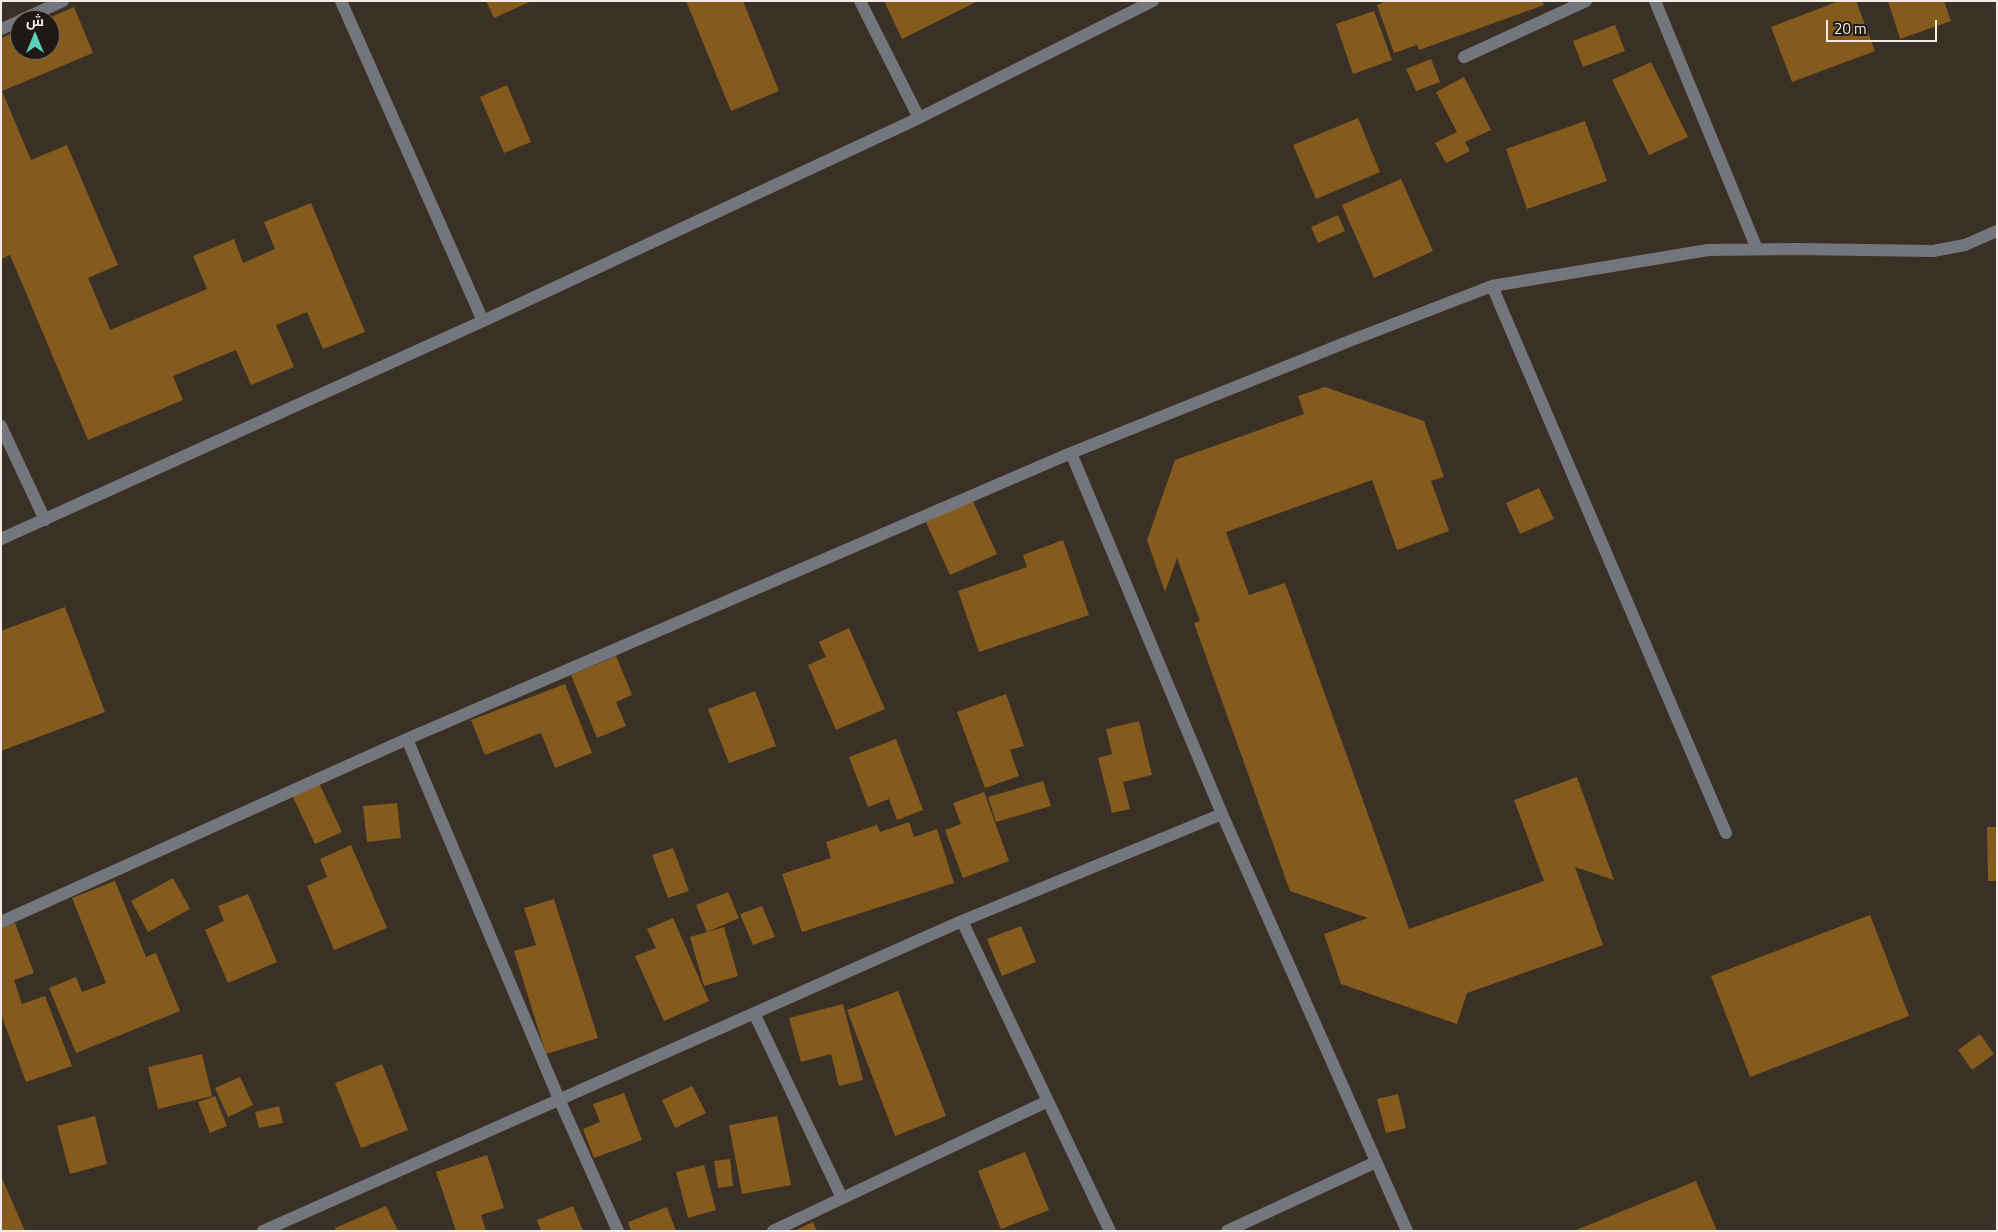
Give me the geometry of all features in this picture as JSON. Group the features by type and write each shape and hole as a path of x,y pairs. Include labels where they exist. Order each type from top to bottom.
{"street":[{"path":"43,10 63,1"},
{"path":"341,1 483,321"},
{"path":"860,1 919,118"},
{"path":"1,539 483,321 919,118 1154,1"},
{"path":"1464,57 1586,1"},
{"path":"1655,1 1758,249"},
{"path":"1,922 407,739 1071,453 1492,286 1708,250 1933,250 1965,245 1997,231"},
{"path":"1492,286 1726,833"},
{"path":"1,426 46,520"},
{"path":"1071,453 1222,814 1407,1231"},
{"path":"407,739 558,1099 618,1231"},
{"path":"263,1231 962,921 1222,814"},
{"path":"962,921 1110,1231"},
{"path":"754,1013 842,1198"},
{"path":"772,1231 1048,1101"},
{"path":"1227,1231 1376,1162"}],"building":[{"path":"486,1 532,1 494,18"},
{"path":"686,1 743,1 779,91 731,111"},
{"path":"884,1 978,1 902,39"},
{"path":"1386,1 1542,1 1544,5 1419,50 1417,45 1394,53 1377,5"},
{"path":"1839,1 1856,1 1875,51 1792,82 1771,27"},
{"path":"1888,1 1944,1 1951,21 1900,39"},
{"path":"74,7 93,53 2,91 31,160 67,145 118,265 88,278 110,330 207,289 193,256 234,239 243,263 275,249 264,222 311,203 365,332 323,349 307,312 276,325 294,367 251,385 236,350 173,376 183,400 88,440 10,255 1,259 1,38 10,34 10,60 60,60 60,13"},
{"path":"1374,11 1392,60 1353,74 1336,24"},
{"path":"1615,25 1625,51 1583,67 1573,41"},
{"path":"1431,59 1440,82 1416,91 1406,69"},
{"path":"1651,62 1688,137 1649,155 1612,80"},
{"path":"1464,77 1491,130 1465,142 1470,151 1446,163 1435,143 1457,132 1436,92"},
{"path":"507,85 531,142 504,153 480,97"},
{"path":"1358,118 1380,172 1316,199 1293,145"},
{"path":"1585,121 1607,181 1527,209 1506,149"},
{"path":"1401,179 1433,251 1374,278 1342,205"},
{"path":"1338,215 1345,231 1318,243 1311,227"},
{"path":"1325,387 1424,421 1444,477 1431,481 1449,531 1397,550 1372,480 1226,532 1249,595 1285,583 1409,929 1544,881 1514,800 1577,777 1614,880 1575,867 1603,945 1467,993 1457,1024 1341,984 1324,934 1368,918 1290,891 1194,623 1200,621 1177,558 1165,592 1147,540 1175,460 1304,414 1298,396"},
{"path":"1539,488 1554,519 1520,534 1506,503"},
{"path":"971,497 997,554 950,575 924,518"},
{"path":"1063,540 1089,615 979,652 958,591 1027,567 1023,555"},
{"path":"65,607 105,712 1,751 1,631"},
{"path":"849,628 885,709 836,730 808,665 826,657 819,642"},
{"path":"616,656 632,695 616,702 626,726 597,738 571,675"},
{"path":"565,684 592,753 555,768 541,733 485,755 471,720"},
{"path":"755,691 776,746 729,763 708,709"},
{"path":"1006,694 1024,746 1010,750 1019,776 985,788 957,712"},
{"path":"1139,721 1152,775 1123,782 1130,809 1112,813 1098,758 1112,754 1106,729"},
{"path":"896,739 923,810 897,820 889,799 868,807 849,757"},
{"path":"1043,781 1051,806 996,822 988,797"},
{"path":"319,783 342,832 315,844 292,795"},
{"path":"984,792 1009,861 963,878 945,830 961,824 953,803"},
{"path":"397,803 401,838 367,842 363,806"},
{"path":"909,822 914,837 937,829 954,883 802,932 782,874 831,858 826,842 877,825 880,832"},
{"path":"1987,827 1997,827 1997,881 1988,881"},
{"path":"351,845 387,928 334,950 307,886 327,877 320,859"},
{"path":"673,848 689,891 668,898 652,855"},
{"path":"173,878 190,909 148,932 131,901"},
{"path":"115,881 146,957 156,953 180,1011 76,1053 49,988 76,977 82,992 106,983 72,898"},
{"path":"728,892 739,918 707,932 696,905"},
{"path":"248,894 277,962 228,983 205,930 224,921 218,906"},
{"path":"554,899 598,1038 546,1054 514,951 536,945 524,908"},
{"path":"762,906 775,937 753,945 740,914"},
{"path":"1870,915 1909,1016 1750,1077 1711,976"},
{"path":"673,918 709,1001 664,1021 635,956 656,948 647,929"},
{"path":"15,923 34,973 14,980 22,1004 45,996 72,1066 26,1082 1,1014 1,928"},
{"path":"1021,926 1036,962 1002,976 987,939"},
{"path":"724,927 738,976 704,986 690,937"},
{"path":"898,991 946,1116 895,1136 847,1010"},
{"path":"843,1004 863,1080 839,1086 831,1054 801,1062 789,1018"},
{"path":"1980,1034 1994,1054 1972,1070 1958,1050"},
{"path":"202,1054 212,1096 158,1109 148,1067"},
{"path":"382,1064 408,1130 361,1148 335,1083"},
{"path":"240,1077 253,1105 228,1117 215,1088"},
{"path":"692,1086 706,1113 675,1128 662,1100"},
{"path":"624,1093 642,1140 594,1158 583,1129 600,1122 593,1104"},
{"path":"1398,1094 1406,1128 1386,1133 1377,1099"},
{"path":"215,1096 227,1126 210,1133 198,1102"},
{"path":"279,1106 283,1123 259,1128 255,1112"},
{"path":"95,1116 107,1164 70,1174 57,1126"},
{"path":"777,1116 791,1185 742,1194 729,1125"},
{"path":"1025,1152 1049,1210 1001,1229 978,1171"},
{"path":"487,1155 504,1208 481,1215 486,1231 456,1231 436,1172"},
{"path":"730,1159 733,1186 718,1188 714,1161"},
{"path":"704,1165 716,1210 688,1218 676,1172"},
{"path":"1,1176 25,1231 1,1231"},
{"path":"1696,1181 1717,1231 1574,1231"},
{"path":"386,1206 398,1231 336,1231 335,1228"},
{"path":"573,1206 583,1231 541,1231 537,1220"},
{"path":"667,1207 676,1231 631,1231 628,1222"},
{"path":"813,1222 817,1231 794,1231"}]}
